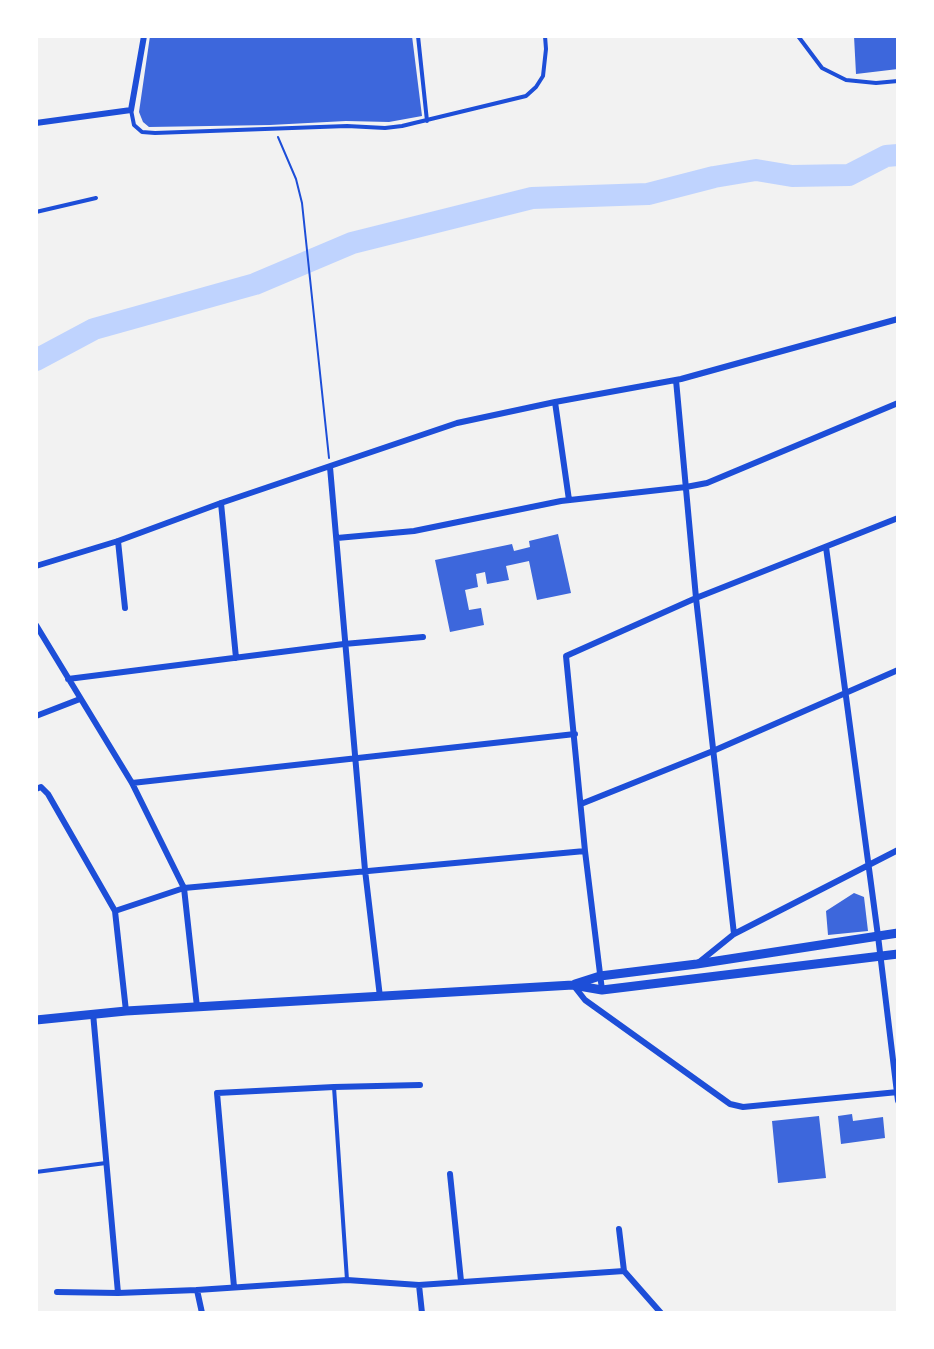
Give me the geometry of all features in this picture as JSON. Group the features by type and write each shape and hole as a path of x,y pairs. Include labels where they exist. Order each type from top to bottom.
{"street":[{"path":"36,123 131,110 144,36"},
{"path":"36,566 457,423 676,380 898,319"},
{"path":"676,380 696,598 735,934"},
{"path":"555,402 569,500"},
{"path":"337,538 414,531 569,500 707,483 898,402"},
{"path":"330,467 365,870 380,997"},
{"path":"221,503 237,658"},
{"path":"602,990 585,850 566,656 696,598 898,518"},
{"path":"118,540 125,608"},
{"path":"826,547 881,956 898,1101"},
{"path":"36,625 132,783 184,888 198,1007"},
{"path":"68,679 423,636"},
{"path":"581,804 713,751 898,670"},
{"path":"36,716 80,699"},
{"path":"132,783 575,734"},
{"path":"39,788 48,794 115,911 126,1011"},
{"path":"115,911 184,888 585,850"},
{"path":"697,964 735,934 898,850"},
{"path":"573,985 600,976 697,964 898,933"},
{"path":"36,1020 93,1013 573,985 602,990 898,954"},
{"path":"573,985 585,1000 730,1104 743,1107 897,1092"},
{"path":"93,1013 118,1293"},
{"path":"234,1287 217,1094 334,1087 420,1085"},
{"path":"450,1174 461,1281"},
{"path":"619,1229 624,1271 661,1313"},
{"path":"57,1292 118,1293 197,1290 347,1280 419,1285 624,1271"},
{"path":"419,1285 422,1313"},
{"path":"197,1290 201,1313"}],"lane":[{"path":"418,36 427,121"},
{"path":"131,110 134,125 142,132 174,134 347,126 386,128 427,121 526,96 543,76 545,36"},
{"path":"798,36 822,68 846,80 876,83 898,81"},
{"path":"36,212 96,198"},
{"path":"334,1087 347,1280"},
{"path":"36,1172 106,1163"}],"path":[{"path":"275,130 296,178 302,203 330,467"}],"building":[{"path":"150,36 412,36 422,116 389,122 346,121 149,127 143,122 139,112"},
{"path":"854,36 898,36 898,69 856,74"},
{"path":"558,534 571,593 537,600 529,561 506,566 509,580 487,584 485,572 476,574 478,587 465,590 469,610 481,608 484,625 450,632 435,560 512,544 514,551 530,547 529,541"},
{"path":"854,893 864,897 868,931 828,935 826,911"},
{"path":"852,1114 853,1121 883,1117 885,1138 841,1144 838,1116"},
{"path":"819,1116 826,1178 778,1183 772,1121"}],"waterway":[{"path":"36,360 94,329 255,284 352,243 532,198 648,194 714,177 756,170 792,176 849,175 886,156 898,155"}]}
